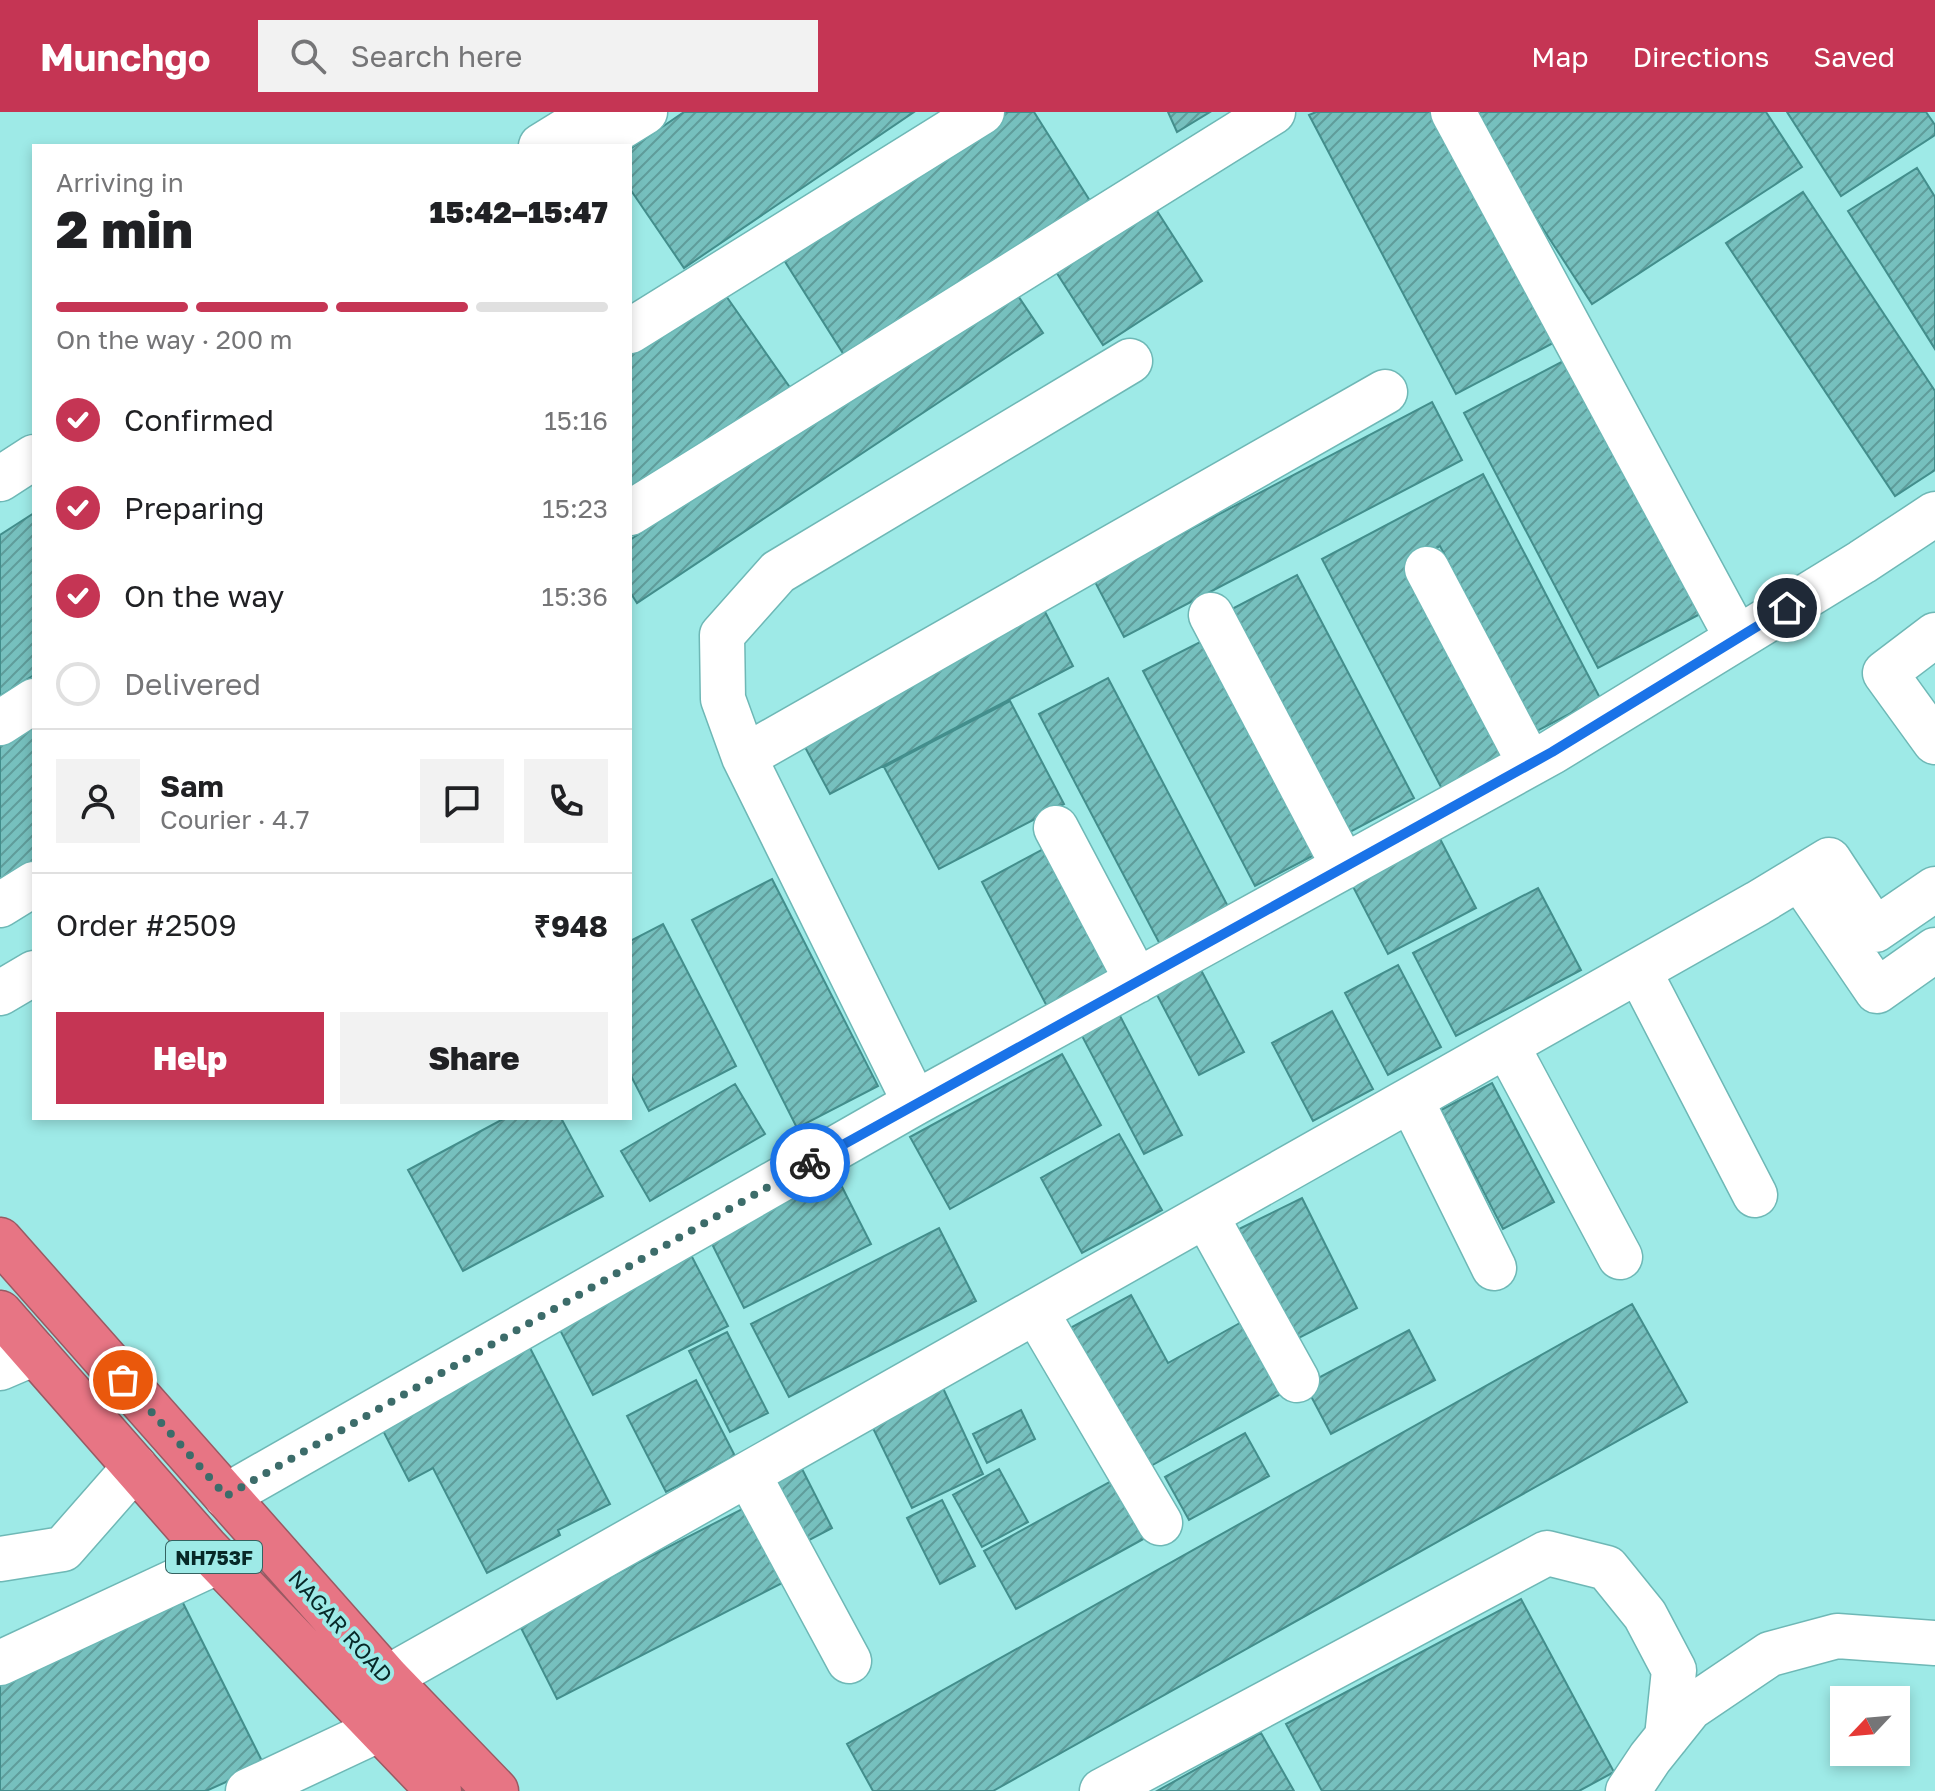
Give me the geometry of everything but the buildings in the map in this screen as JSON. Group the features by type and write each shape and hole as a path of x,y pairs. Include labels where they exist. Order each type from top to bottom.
{"highway":[{"name":"NAGAR ROAD","path":"0,1240 387,1678 496,1791"},
{"name":"NAGAR ROAD","path":"0,1313 17,1360 135,1467 219,1561 439,1791"}],"street":[{"path":"544,144 596,112"},
{"path":"593,144 645,112"},
{"path":"632,330 982,112"},
{"path":"632,512 1273,112"},
{"path":"1453,112 1737,638"},
{"path":"915,1103 744,757 723,699 722,635 778,572 1130,361"},
{"path":"744,757 1385,392"},
{"path":"0,479 32,458"},
{"path":"0,510 32,490"},
{"path":"226,1496 915,1103 1530,764 1935,514"},
{"path":"1427,569 1530,764"},
{"path":"1211,615 1344,867"},
{"path":"1935,635 1885,673 1935,742"},
{"path":"0,723 32,702"},
{"path":"1056,828 1137,981"},
{"path":"387,1678 1507,1046 1829,860 1875,930 1935,889"},
{"path":"1800,878 1877,991 1935,950"},
{"path":"0,905 32,885"},
{"path":"1639,971 1755,1195"},
{"path":"0,993 32,974"},
{"path":"1507,1046 1620,1257"},
{"path":"1411,1100 1494,1268"},
{"path":"1206,1216 1297,1380"},
{"path":"1036,1312 1160,1523"},
{"path":"0,1559 63,1549 135,1467"},
{"path":"748,1474 849,1661"},
{"path":"1102,1791 1547,1553 1607,1568 1645,1615 1674,1670 1667,1737"},
{"path":"0,1663 219,1561"},
{"path":"1628,1791 1690,1708 1770,1654 1837,1636 1935,1643"},
{"path":"248,1791 380,1729"}],"way so far":[{"path":"123,1380 226,1496 810,1163"}],"route":[{"path":"810,1163 1552,752 1787,608"}]}
